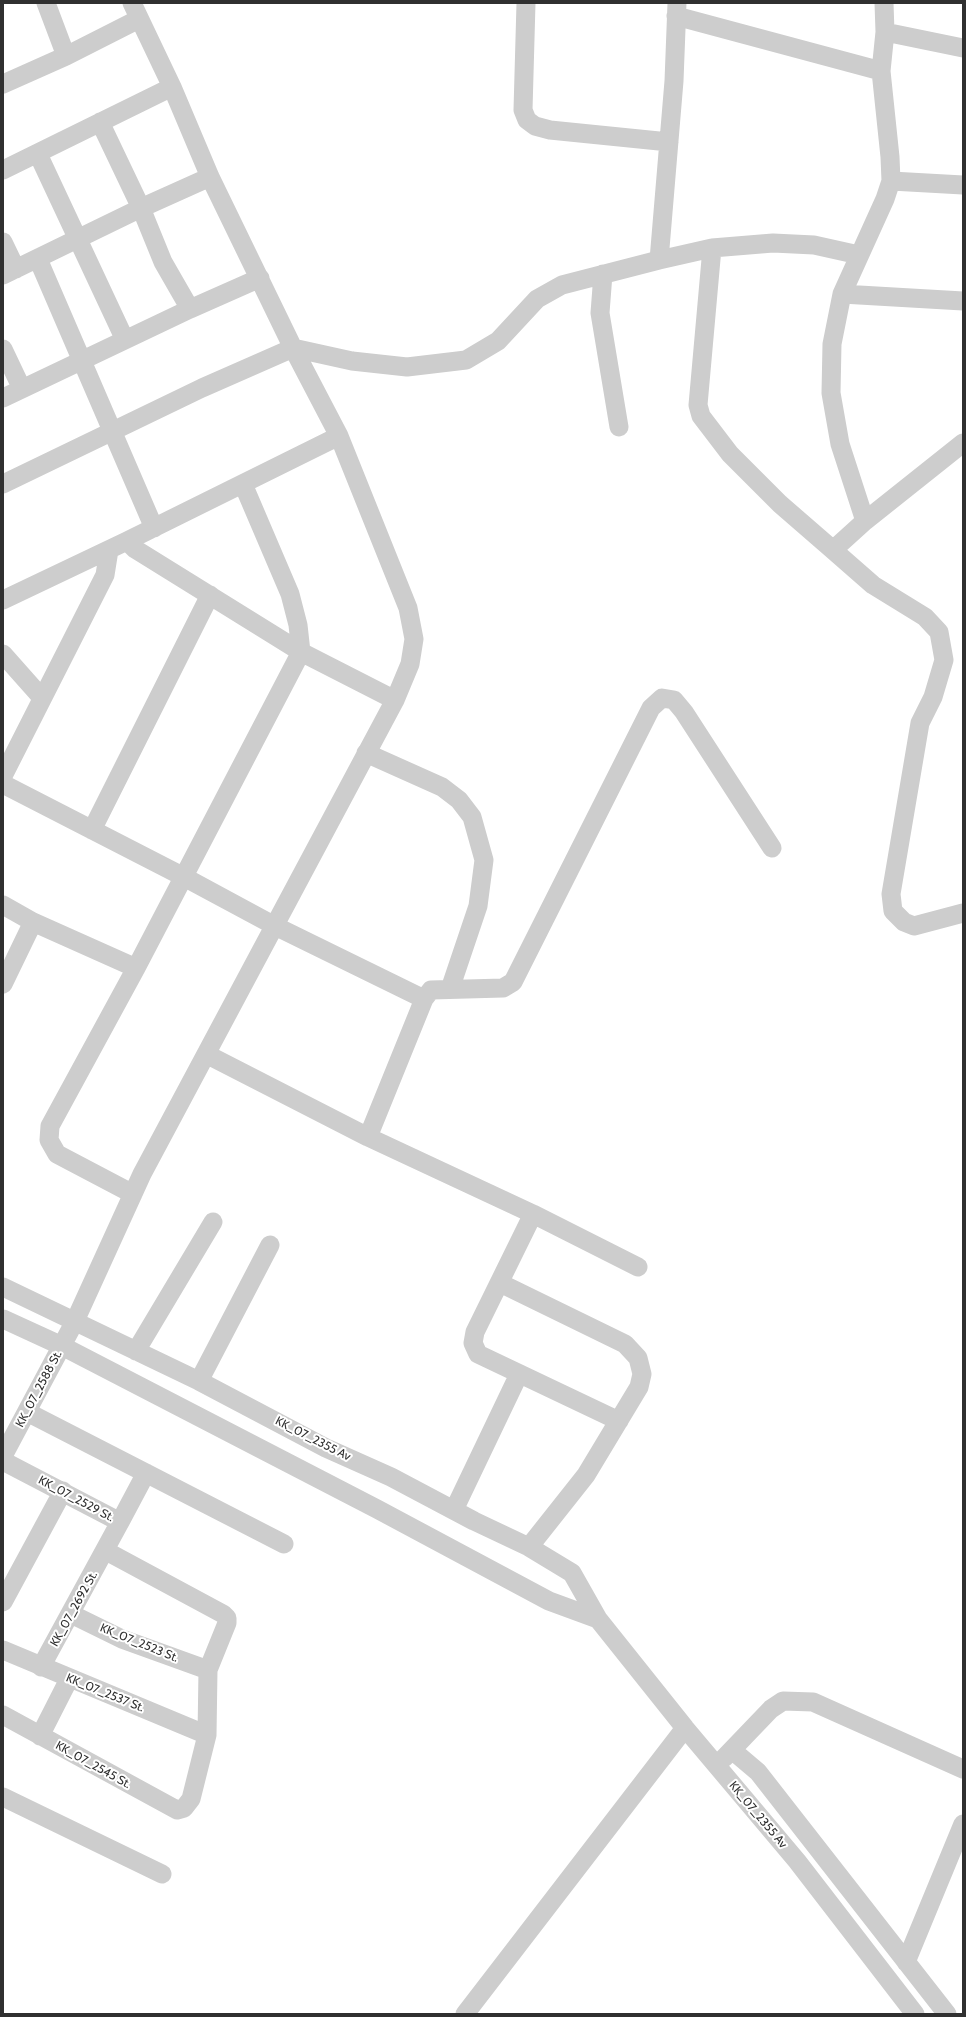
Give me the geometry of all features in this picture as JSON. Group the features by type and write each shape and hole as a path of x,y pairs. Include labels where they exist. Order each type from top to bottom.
{"street":[{"path":"46,3 66,56"},
{"path":"526,3 523,110 527,120 535,126 550,130 669,142"},
{"path":"865,521 840,444 831,393 832,344 842,294 885,199 891,181 881,71 885,32 884,3"},
{"path":"659,260 669,142 677,10 881,71"},
{"path":"3,84 66,56 135,11"},
{"name":"KK_07_2588 St.","path":"3,1456 75,1321 133,1194 395,700 410,664 414,639 408,608 339,436 293,348 210,177 172,87 135,11"},
{"path":"885,32 963,48"},
{"path":"3,170 172,87"},
{"path":"100,122 141,208 163,262 190,309"},
{"path":"38,154 125,340"},
{"path":"3,242 9,272 141,208 210,177"},
{"path":"891,181 963,185"},
{"path":"3,484 202,388 293,348 352,361 407,367 466,360 498,341 537,299 562,285 712,248 786,243 814,245 860,254"},
{"path":"712,248 698,405 701,416 730,454 780,504 873,585 925,617 939,632 944,660 933,697 920,723 891,894 893,911 904,922 914,926 963,913"},
{"path":"38,259 154,528"},
{"path":"603,274 600,313 618,428"},
{"path":"3,398 190,309 260,278"},
{"path":"842,294 963,301"},
{"path":"3,349 22,389"},
{"path":"3,600 128,541 339,436"},
{"path":"833,550 865,521 963,443"},
{"path":"133,1194 57,1154 49,1140 50,1126 136,968 301,652 298,625 290,594 242,484"},
{"path":"128,541 135,549 301,652 395,700"},
{"path":"3,776 105,575 109,550"},
{"path":"92,830 210,595"},
{"path":"3,654 42,698"},
{"path":"368,1137 424,999 431,990 503,988 513,982 652,708 662,698 674,700 684,712 772,848"},
{"path":"366,753 442,787 459,800 472,817 484,860 478,906 450,989"},
{"path":"3,784 184,877 275,926 424,999"},
{"path":"3,905 34,922 136,968"},
{"path":"3,984 34,922"},
{"path":"206,1054 368,1137 533,1214 638,1267"},
{"path":"533,1214 475,1332 473,1343 478,1354 619,1421"},
{"path":"136,1351 213,1222"},
{"path":"199,1381 270,1245"},
{"path":"500,1283 626,1344 638,1358 642,1374 639,1387 586,1475 528,1547"},
{"name":"KK_07_2355 Av","path":"3,1287 199,1381 326,1448 391,1477 528,1547 572,1573 598,1619 685,1728 797,1861 915,2014"},
{"path":"3,1319 62,1346 390,1516 549,1601 598,1619"},
{"path":"454,1510 519,1374"},
{"path":"27,1412 284,1544"},
{"name":"KK_07_2529 St.","path":"3,1461 120,1522 106,1551"},
{"path":"120,1522 146,1473"},
{"path":"3,1602 63,1491"},
{"path":"106,1551 223,1614 227,1618 227,1623 208,1670 207,1735"},
{"name":"KK_07_2692 St.","path":"41,1667 106,1551"},
{"name":"KK_07_2523 St.","path":"71,1614 122,1639 208,1670"},
{"name":"KK_07_2537 St.","path":"3,1650 69,1679 207,1735"},
{"path":"40,1736 69,1679"},
{"path":"717,1766 771,1709 783,1701 813,1702 963,1769"},
{"name":"KK_07_2545 St.","path":"3,1715 177,1810 184,1808 191,1799 207,1735"},
{"path":"465,2014 685,1728"},
{"path":"732,1750 758,1772 946,2014"},
{"path":"3,1797 162,1874"},
{"path":"906,1962 963,1824"}]}
